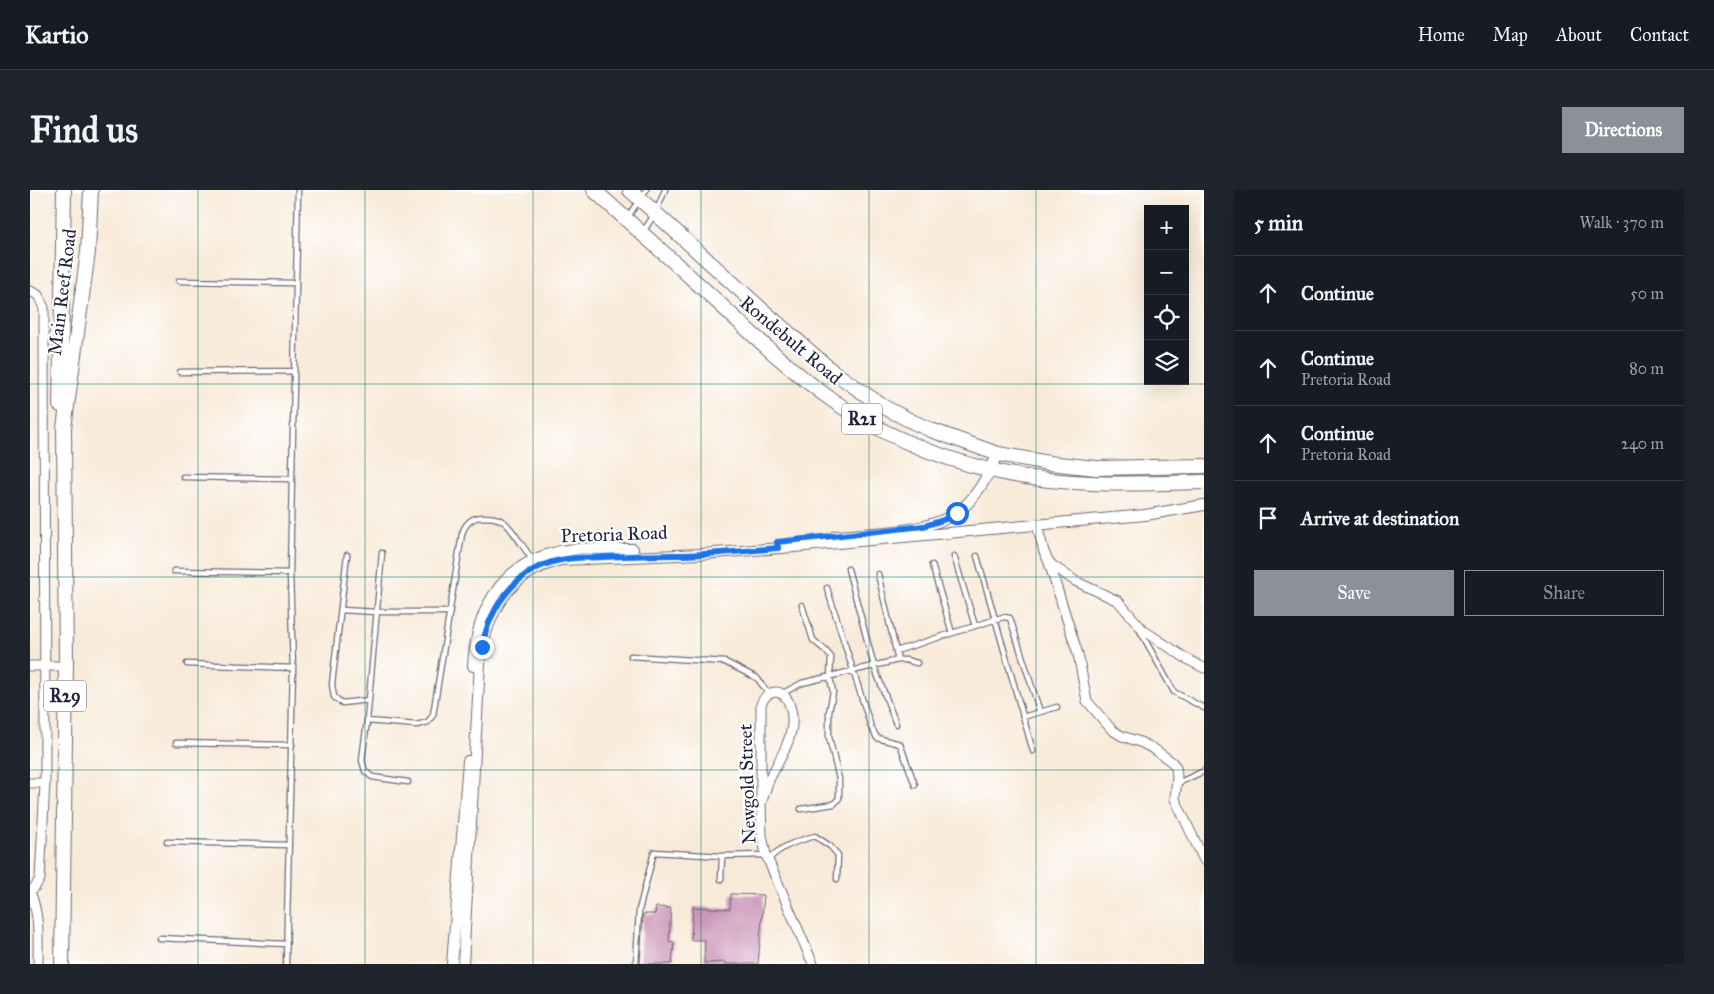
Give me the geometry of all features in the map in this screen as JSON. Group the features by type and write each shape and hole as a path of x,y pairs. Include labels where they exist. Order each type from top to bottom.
{"main road":[{"name":"Main Reef Road","path":"64,190 60,405 64,428"},
{"name":"Main Reef Road","path":"62,964 66,666 64,428 88,252 91,190"},
{"name":"Rondebult Road","path":"594,190 808,382 866,422 897,438 948,458 990,470 1024,476 1080,482 1204,482"},
{"name":"Rondebult Road","path":"638,193 656,212 805,348 858,390 884,407 913,422 998,454 1049,463 1096,468 1204,466"}],"street":[{"name":"Main Reef Road","path":"30,891 40,879 45,783 44,308 34,293"},
{"path":"884,535 924,526 957,513 974,496 998,454"},
{"path":"884,535 1037,525 1145,515 1204,505"},
{"path":"1037,525 1078,654 1087,701 1116,734 1147,745 1172,762 1176,767 1175,799 1204,860"},
{"name":"Pretoria Road","path":"452,964 466,793 474,650 481,618 490,599 503,582 522,572 562,560 701,554 884,535"},
{"name":"Pretoria Road","path":"464,964 480,663 485,632 499,602 508,589 533,560 553,552 777,545"},
{"path":"1048,560 1075,581 1118,601 1143,630 1204,668"},
{"path":"30,666 66,666"},
{"path":"761,804 769,781 790,736 792,723 788,700 783,693 769,694"},
{"name":"Newgold Street","path":"769,694 761,704 760,713 762,835 767,858 813,964"},
{"path":"30,783 45,783"},
{"path":"30,891 36,906 37,915 38,964"}],"lane":[{"path":"286,964 292,744 293,668 290,573 298,190"},
{"path":"642,233 656,212 665,190"},
{"path":"626,220 638,193"},
{"path":"179,282 296,283"},
{"path":"180,372 294,371"},
{"path":"183,477 292,479"},
{"path":"367,722 417,725 428,722 433,715 462,534 469,521 488,517 504,522 533,560"},
{"path":"382,553 362,760 365,770 372,777 408,782"},
{"path":"347,555 332,684 334,697 342,703 369,700"},
{"path":"954,556 975,626"},
{"path":"977,556 1033,751"},
{"path":"932,565 952,633"},
{"path":"848,569 874,666 896,724"},
{"path":"174,571 290,573"},
{"path":"878,574 898,660"},
{"path":"827,588 871,727 877,738 900,744 915,785"},
{"path":"801,809 834,804 839,798 838,779 829,737 829,712 833,692 830,677 831,657 813,640 802,605"},
{"path":"341,610 450,612"},
{"path":"896,651 995,619 1010,618 1040,712"},
{"path":"1134,621 1174,692 1204,708"},
{"path":"631,656 725,662 757,678 769,694"},
{"path":"783,693 802,683 898,660 917,663"},
{"path":"187,664 293,668"},
{"path":"1024,718 1057,707"},
{"path":"176,743 292,744"},
{"path":"1176,784 1204,771"},
{"path":"636,964 639,910 654,852 767,858 794,841 815,836 830,846 838,855 837,879"},
{"path":"167,842 289,845"},
{"path":"721,879 722,856"},
{"path":"160,938 286,944"}],"building":[{"path":"731,894 764,895 758,964 704,963 705,940 691,940 693,907 730,909"},
{"path":"656,907 671,908 669,941 674,942 672,964 640,964 643,914 655,914"}],"route":[{"path":"482,647 491,617 508,589 524,575 549,563 577,558 701,554 778,548 777,542 924,526 957,513"}]}
